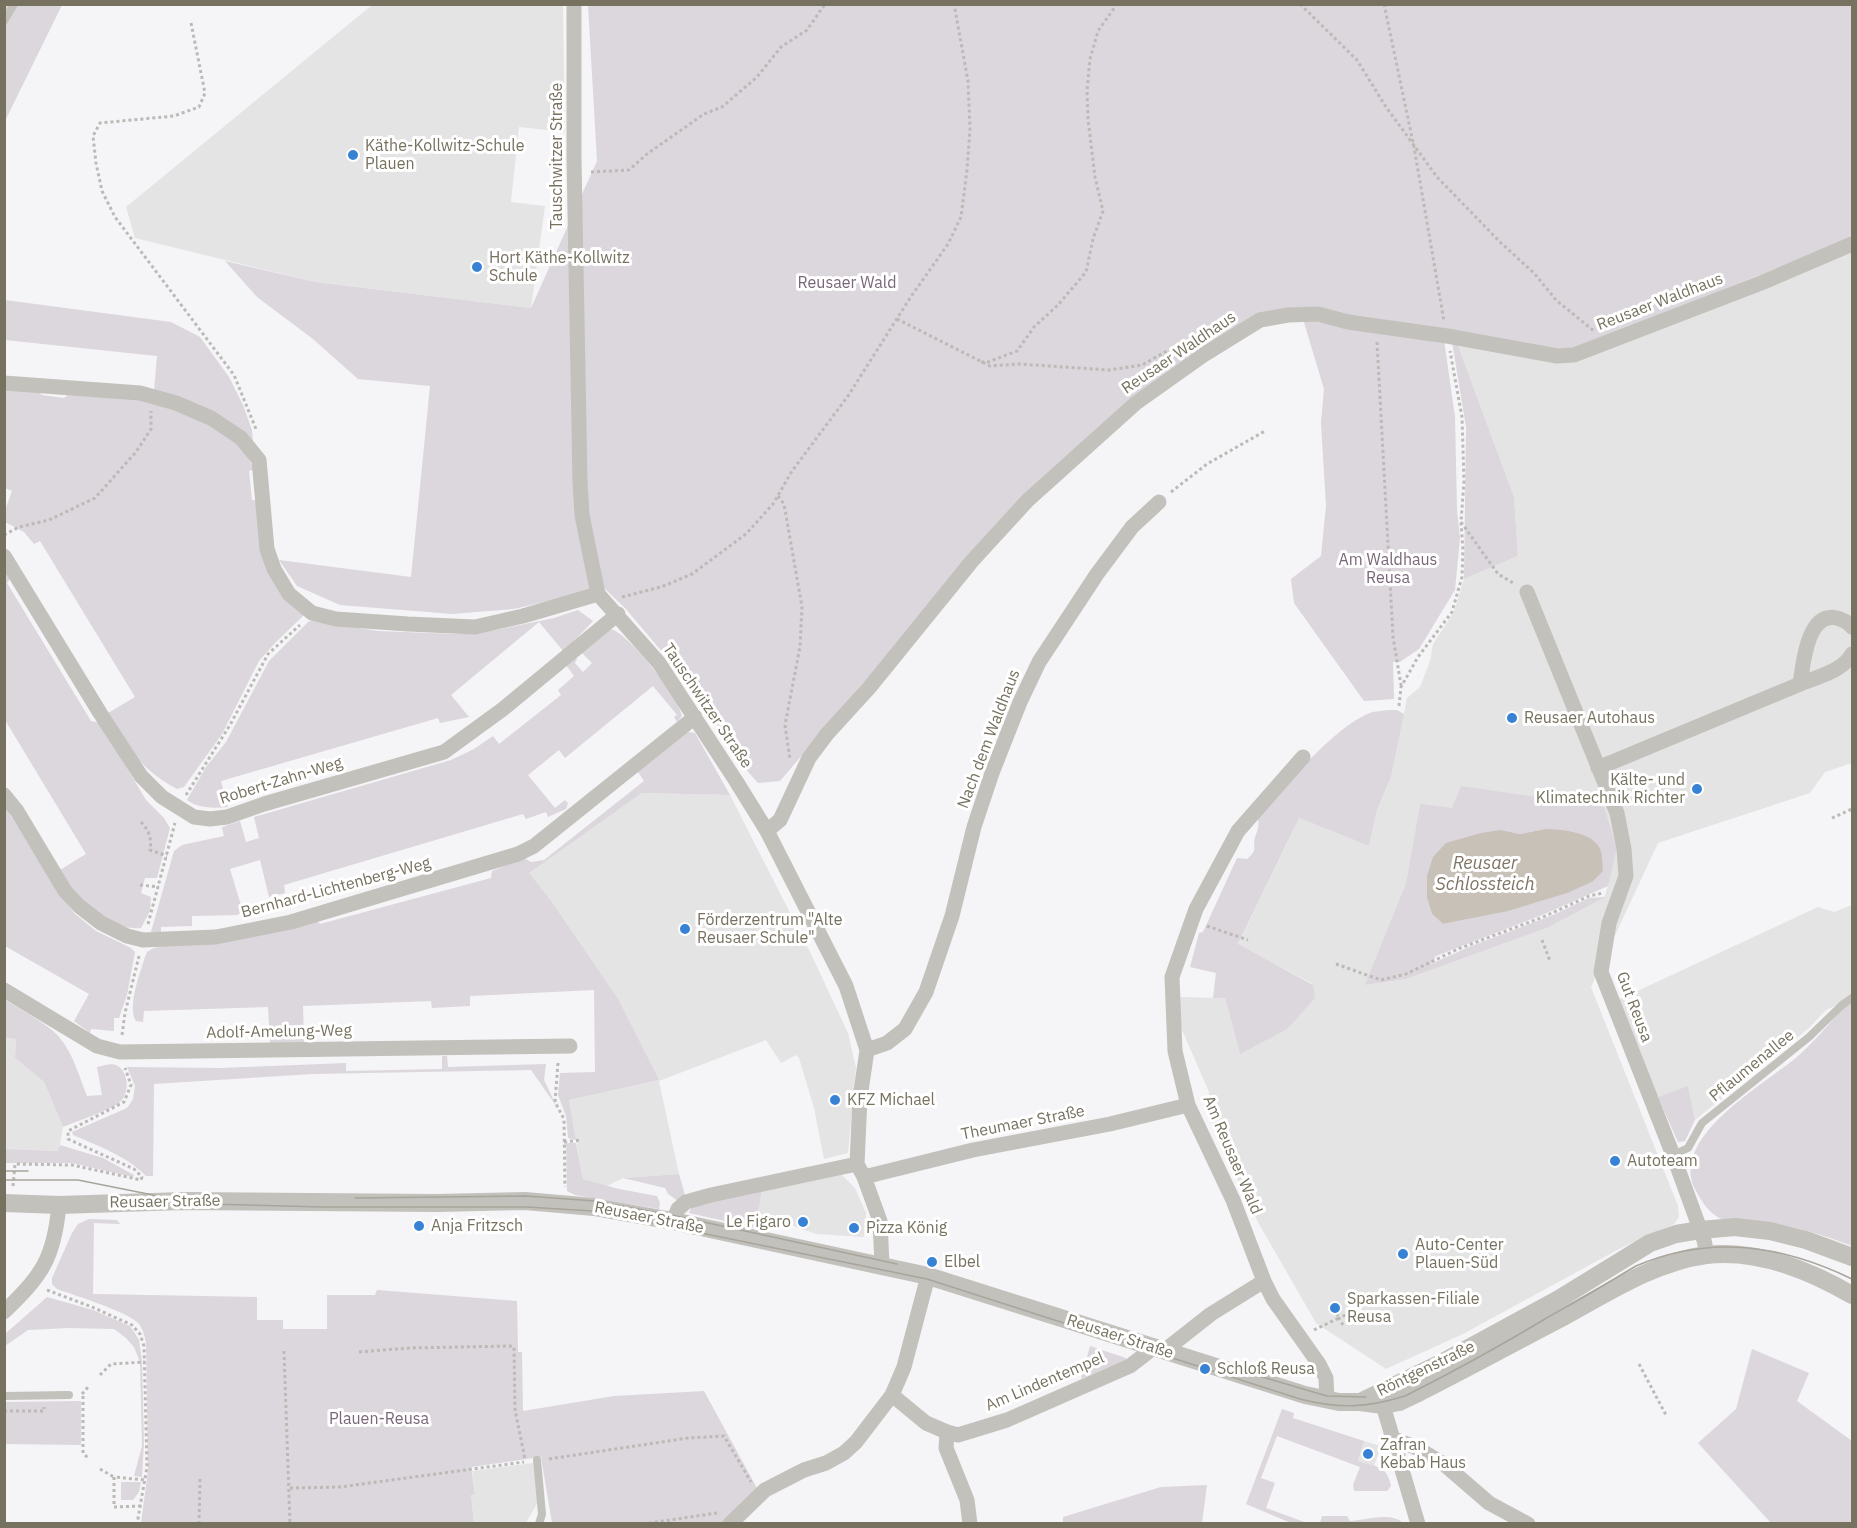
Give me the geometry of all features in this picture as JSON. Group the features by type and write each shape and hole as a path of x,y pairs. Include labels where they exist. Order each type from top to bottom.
{"street":[{"name":"Tauschwitzer Straße","path":"574,4 574,173 581,504 602,597 659,663 767,831 846,986 867,1050 860,1098 860,1170 880,1221 882,1265"},
{"name":"Reusaer Waldhaus","path":"767,831 780,820 815,750 972,561 1028,500 1065,464 1136,403 1205,354 1260,320 1288,315 1318,314 1376,327 1447,336 1557,356 1574,355 1761,283 1852,244"},
{"path":"4,383 151,396 177,403 211,418 242,438 259,460 267,549 274,569 290,594 312,613 336,619 476,627 602,597"},
{"name":"Nach dem Waldhaus","path":"867,1050 887,1043 905,1029 927,992 952,916 974,827 992,773 1020,702 1039,662 1097,574 1132,527 1159,502"},
{"name":"Robert-Zahn-Weg","path":"4,556 141,776 162,797 179,808 194,817 210,819 227,817 264,804 444,752 503,709 618,614"},
{"name":"Gut Reusa","path":"1527,592 1617,813 1624,849 1626,876 1609,923 1602,972 1673,1155 1707,1255"},
{"path":"1800,684 1806,646 1817,625 1822,620 1833,617 1845,620 1852,627"},
{"path":"1598,768 1837,669 1849,661 1852,654"},
{"name":"Bernhard-Lichtenberg-Weg","path":"4,795 17,811 65,891 101,923 127,936 143,940 216,938 291,922 518,854 534,846 695,717"},
{"name":"Am Reusaer Wald","path":"1303,757 1238,831 1197,909 1172,977 1175,1051 1188,1105 1233,1200 1273,1299 1319,1364 1326,1378 1327,1400"},
{"name":"Adolf-Amelung-Weg","path":"4,990 97,1046 120,1052 565,1046"},
{"name":"Theumaer Straße","path":"860,1170 1110,1125 1188,1105"},
{"path":"673,1221 678,1209 686,1202 711,1195 860,1170"},
{"name":"Reusaer Straße","path":"4,1203 59,1205 183,1201 414,1203 525,1201 594,1207 673,1221 928,1276 1305,1395 1349,1403 1360,1402"},
{"path":"4,1312 33,1284 44,1269 57,1232 59,1205"},
{"name":"Röntgenstraße","path":"1381,1399 1559,1299 1650,1243 1676,1234 1736,1227 1770,1231 1806,1240 1852,1257"},
{"name":"Röntgenstraße","path":"1360,1402 1381,1399 1399,1402 1642,1275 1676,1262 1707,1255 1765,1258 1825,1280 1852,1295"},
{"path":"726,1518 765,1490 804,1470 826,1463 844,1453 856,1442 892,1395 904,1367 928,1276"},
{"path":"1157,1349 1264,1281"},
{"name":"Am Lindentempel","path":"947,1432 958,1435 1007,1420 1130,1366 1148,1352 1157,1349"},
{"path":"892,1395 926,1422 947,1432 946,1448 967,1500 970,1524"},
{"path":"1381,1399 1418,1524"},
{"path":"1394,1439 1417,1448 1445,1465 1489,1503 1528,1524"}],"lane":[{"path":"4,21 14,4"},
{"name":"Pflaumenallee","path":"1673,1155 1688,1148 1702,1123 1809,1037 1842,1005 1852,999"},
{"path":"4,1396 69,1395"},
{"path":"537,1460 542,1514 539,1524"}],"path":[{"path":"574,173 629,170 704,114 722,107 757,77 781,47 807,30 825,4"},
{"path":"602,597 643,593 692,574 746,534 773,504 792,471 848,396 948,243 961,217 970,129 968,81 954,4"},
{"path":"981,362 988,362 1017,351 1034,327 1058,305 1086,272 1093,239 1103,211 1095,177 1088,119 1087,91 1090,59 1098,31 1117,4"},
{"path":"1300,4 1358,60 1386,107 1437,177 1534,273 1556,300 1608,341"},
{"path":"1384,4 1414,147 1462,417 1464,481 1461,522 1462,577 1452,612 1418,657 1401,687"},
{"path":"191,23 205,93 199,107 174,116 100,123 93,136 96,163 102,191 116,217 234,375 256,429 259,460"},
{"path":"897,319 990,366 1019,364 1109,370 1142,365 1165,352 1186,347"},
{"path":"1376,327 1393,637 1401,687 1399,705"},
{"path":"4,536 19,527 49,520 95,498 136,452 151,429 151,396"},
{"path":"1159,502 1207,464 1265,431"},
{"path":"778,496 784,504 802,607 800,647 785,725 790,766"},
{"path":"1461,522 1498,574 1527,592"},
{"path":"140,885 159,887 179,808 230,725 268,654 312,613"},
{"path":"1832,818 1852,809"},
{"path":"141,822 147,828 151,841 150,850 167,856"},
{"path":"1336,964 1381,980 1406,974 1458,949 1543,917 1588,896 1608,892 1619,895"},
{"path":"1192,921 1248,940"},
{"path":"1542,940 1550,961"},
{"path":"565,1046 555,1102 564,1119 566,1204"},
{"path":"564,1142 581,1140"},
{"path":"15,1164 72,1165 141,1180 142,1177"},
{"path":"33,1284 92,1306 132,1325 140,1334 144,1346 145,1362 147,1467 137,1524"},
{"path":"1336,1312 1343,1325"},
{"path":"1299,1336 1350,1313"},
{"path":"359,1352 408,1348 514,1347 515,1410 525,1462"},
{"path":"284,1351 290,1524"},
{"path":"100,1375 111,1364 145,1362"},
{"path":"1639,1364 1667,1417"},
{"path":"83,1395 83,1453 88,1458"},
{"path":"4,1410 44,1411"},
{"path":"83,1423 90,1423"},
{"path":"100,1469 114,1477 145,1480"},
{"path":"114,1477 114,1507 141,1506"},
{"path":"199,1524 200,1478"},
{"path":"643,1524 726,1518"}],"shaded area":[{"name":"Käthe-Kollwitz-Schule Plauen","path":"372,5 563,5 565,132 519,127 511,202 545,206 531,308 315,282 135,238 126,207"},
{"path":"1852,248 1852,763 1825,772 1810,793 1658,843 1591,987 1678,1206 1679,1217 1674,1224 1619,1249 1463,1334 1386,1369 1316,1323 1259,1224 1207,1115 1209,1092 1179,1023 1179,997 1225,998 1240,1054 1313,984 1238,945 1299,818 1369,846 1377,810 1391,777 1407,698 1420,687 1430,661 1433,644 1454,612 1464,579 1518,556 1514,497 1456,340 1554,358","holes":["1420,805 1452,809 1603,807 1617,849 1605,896 1547,928 1406,979 1366,985 1406,883"]},
{"name":"Förderzentrum \"Alte Reusaer Schule\"","path":"642,793 730,795 813,958 848,1033 856,1068 848,1153 824,1159 814,1108 799,1058 796,1055 781,1063 766,1040 659,1081 679,1174 623,1178 607,1186 583,1179 569,1100 659,1080 528,873"},
{"path":"1852,905 1852,998 1826,1010 1809,1028 1695,1120 1688,1087 1658,1097 1618,1000 1818,907 1834,912"},
{"path":"5,1038 16,1039 15,1058 44,1082 63,1127 59,1151 5,1149"},
{"path":"835,1174 842,1175 855,1188 866,1213 864,1237 816,1234 758,1213 762,1188"},
{"path":"1364,1441 1381,1446 1374,1466 1358,1461"},
{"path":"533,1463 539,1500 526,1523 474,1523 471,1494 475,1493 472,1471"}],"green space":[{"path":"5,5 62,5 5,121"},
{"name":"Reusaer Wald","path":"588,5 1852,5 1852,237 1573,352 1350,319 1260,317 1132,400 969,560 780,781 758,783 743,766 697,693 625,608 604,588 514,609 452,614 340,605 297,586 279,560 411,577 430,386 358,379 313,339 257,297 225,261 315,282 531,308 597,161"},
{"path":"5,300 171,322 200,337 229,377 243,405 252,430 253,442 154,391 157,356 5,340"},
{"name":"Am Waldhaus Reusa","path":"1303,319 1444,340 1455,417 1457,510 1460,538 1455,590 1419,649 1400,662 1393,662 1394,699 1364,701 1294,603 1291,579 1321,556 1326,506 1321,423 1324,389"},
{"path":"1456,340 1514,497 1518,556 1464,579 1466,427 1452,342"},
{"path":"5,388 37,391 42,395 64,398 69,394 154,401 217,426 241,445 252,465 253,470 249,471 252,500 259,501 263,544 304,611 303,616 259,661 222,734 184,787 177,789 164,781 136,757 108,713 135,697 40,541 34,544 24,532 5,522 5,510 12,491 5,488"},
{"path":"5,571 10,579 7,583 91,721 100,723 146,800 164,818 170,828 157,878 145,878 141,893 151,897 150,911 141,928 123,926 96,914 75,895 60,870 86,854 5,720"},
{"path":"578,610 593,621 564,652 539,622 451,695 469,717 440,723 438,718 221,781 228,807 212,808 187,800 206,767 226,742 269,661 308,622 315,619 378,631 455,634 496,630 554,618"},
{"path":"604,629 617,632 644,658 673,696 682,716 677,722 674,717 677,715 653,686 565,758 559,750 528,775 555,808 565,800 568,803 566,809 548,817 546,812 526,819 523,814 284,885 285,893 269,897 260,860 230,869 243,912 237,915 192,916 192,926 161,927 161,933 151,932 174,851 182,845 224,836 222,827 240,821 246,842 259,838 254,817 451,760 474,749 493,736 499,744 561,695 558,690 574,676 566,665 575,656 577,659 575,663 583,672 592,663 580,651"},
{"path":"1397,710 1404,714 1391,777 1377,810 1369,846 1299,818 1238,944 1313,985 1315,998 1287,1029 1240,1054 1225,998 1213,998 1216,973 1190,967 1199,933 1203,932 1237,858 1247,859 1253,853 1258,818 1268,806 1295,775 1341,731 1370,713"},
{"path":"683,733 695,733 730,795 642,793 529,873 551,901 618,999 659,1080 569,1100 576,1140 568,1138 566,1116 558,1095 560,1073 595,1072 594,990 470,996 470,1006 432,1008 431,1001 303,1006 304,1043 270,1043 268,1007 144,1011 143,1022 136,1021 133,1007 135,990 147,952 154,948 316,919 320,924 491,878 492,871 524,858 531,862 544,860 644,781 636,769"},
{"path":"1461,786 1604,807 1617,849 1608,886 1542,915 1436,956 1431,964 1553,915 1589,898 1605,897 1547,928 1406,979 1365,985 1406,883 1420,804 1452,808","holes":["1545,829 1592,882 1519,907 1443,924 1432,914 1427,898 1501,830 1520,834"]},
{"path":"4,805 74,913 96,931 135,952 127,995 119,1018 114,1018 114,1031 91,1029 90,1033 74,1021 89,994 5,946"},
{"path":"5,1000 41,1022 59,1037 72,1057 87,1096 102,1095 97,1067 112,1064 120,1068 126,1077 127,1088 120,1102 63,1127 44,1082 15,1058 16,1039 5,1038"},
{"path":"1852,1002 1852,1246 1787,1226 1765,1222 1733,1221 1716,1216 1707,1208 1696,1191 1691,1171 1695,1152 1707,1133 1743,1098 1797,1057 1844,1007"},
{"path":"442,1056 447,1056 448,1067 546,1064 544,1080 557,1107 531,1070 312,1074 154,1084 153,1176 146,1176 121,1157 73,1135 72,1132 127,1108 133,1099 135,1086 127,1067 221,1068 346,1063 346,1071 442,1069"},
{"path":"1688,1086 1695,1120 1685,1141 1678,1142 1658,1097"},
{"path":"566,1143 576,1143 583,1179 657,1196 660,1203 659,1209 575,1195 567,1191"},
{"path":"60,1145 103,1158 134,1175 133,1177 72,1163 5,1163 5,1149 58,1151"},
{"path":"679,1174 685,1195 678,1201 668,1194 665,1188 623,1178"},
{"path":"762,1188 756,1228 689,1213 691,1208"},
{"name":"Plauen-Reusa","path":"89,1219 117,1220 120,1224 94,1223 93,1294 257,1297 257,1320 283,1320 283,1329 327,1329 327,1295 375,1295 377,1290 517,1301 518,1352 522,1352 523,1411 614,1396 704,1391 758,1490 726,1523 552,1523 541,1457 471,1467 475,1494 471,1495 474,1523 141,1523 148,1471 146,1344 143,1332 139,1324 130,1317 57,1289 52,1284 52,1278 72,1233 78,1224"},
{"path":"47,1297 93,1310 130,1326 139,1340 142,1361 144,1443 142,1477 134,1476 142,1446 140,1362 134,1347 126,1338 114,1329 28,1330 5,1346 5,1334"},
{"path":"1090,1346 1126,1358 1127,1360 1081,1379"},
{"path":"1752,1349 1809,1373 1797,1401 1852,1441 1852,1523 1771,1523 1698,1443 1736,1409"},
{"path":"81,1401 81,1445 5,1444 5,1402"},
{"path":"1282,1409 1294,1413 1293,1418 1364,1441 1358,1461 1384,1470 1391,1486 1387,1491 1354,1491 1353,1485 1360,1467 1277,1436 1261,1478 1275,1483 1266,1508 1307,1523 1291,1523 1246,1504"},
{"path":"121,1482 141,1482 139,1492 133,1500 121,1500"},
{"path":"1207,1485 1202,1523 1063,1523 1063,1517 1161,1487"},
{"path":"1322,1516 1347,1516 1350,1521 1391,1517 1402,1522 1320,1523"}],"water":[{"name":"Reusaer Schlossteich","path":"1545,829 1575,832 1595,842 1601,853 1603,871 1592,882 1567,893 1508,911 1443,924 1432,914 1427,898 1427,876 1433,857 1446,843 1501,830 1520,834"}],"tram line":[{"path":"4,1171 28,1171"},
{"path":"4,1180 78,1180 209,1204 323,1207 526,1207 593,1211 927,1279 1300,1399 1340,1406 1365,1405 1405,1396 1494,1349 1636,1266 1664,1256 1718,1247 1746,1248 1799,1258 1852,1279"},
{"path":"355,1198 526,1196 595,1201 676,1216 897,1264"},
{"path":"1218,1364 1327,1396 1366,1397"}],"place":[{"name":"Käthe-Kollwitz-Schule Plauen","path":"353,155"},
{"name":"Hort Käthe-Kollwitz Schule","path":"477,267"},
{"name":"Reusaer Autohaus","path":"1512,718"},
{"name":"Kälte- und Klimatechnik Richter","path":"1697,789"},
{"name":"Förderzentrum \"Alte Reusaer Schule\"","path":"685,929"},
{"name":"KFZ Michael","path":"835,1100"},
{"name":"Autoteam","path":"1615,1161"},
{"name":"Le Figaro","path":"803,1222"},
{"name":"Anja Fritzsch","path":"419,1226"},
{"name":"Pizza König","path":"854,1228"},
{"name":"Auto-Center Plauen-Süd","path":"1403,1254"},
{"name":"Elbel","path":"932,1262"},
{"name":"Sparkassen-Filiale Reusa","path":"1335,1308"},
{"name":"Schloß Reusa","path":"1205,1369"},
{"name":"Zafran Kebab Haus","path":"1368,1454"}]}
